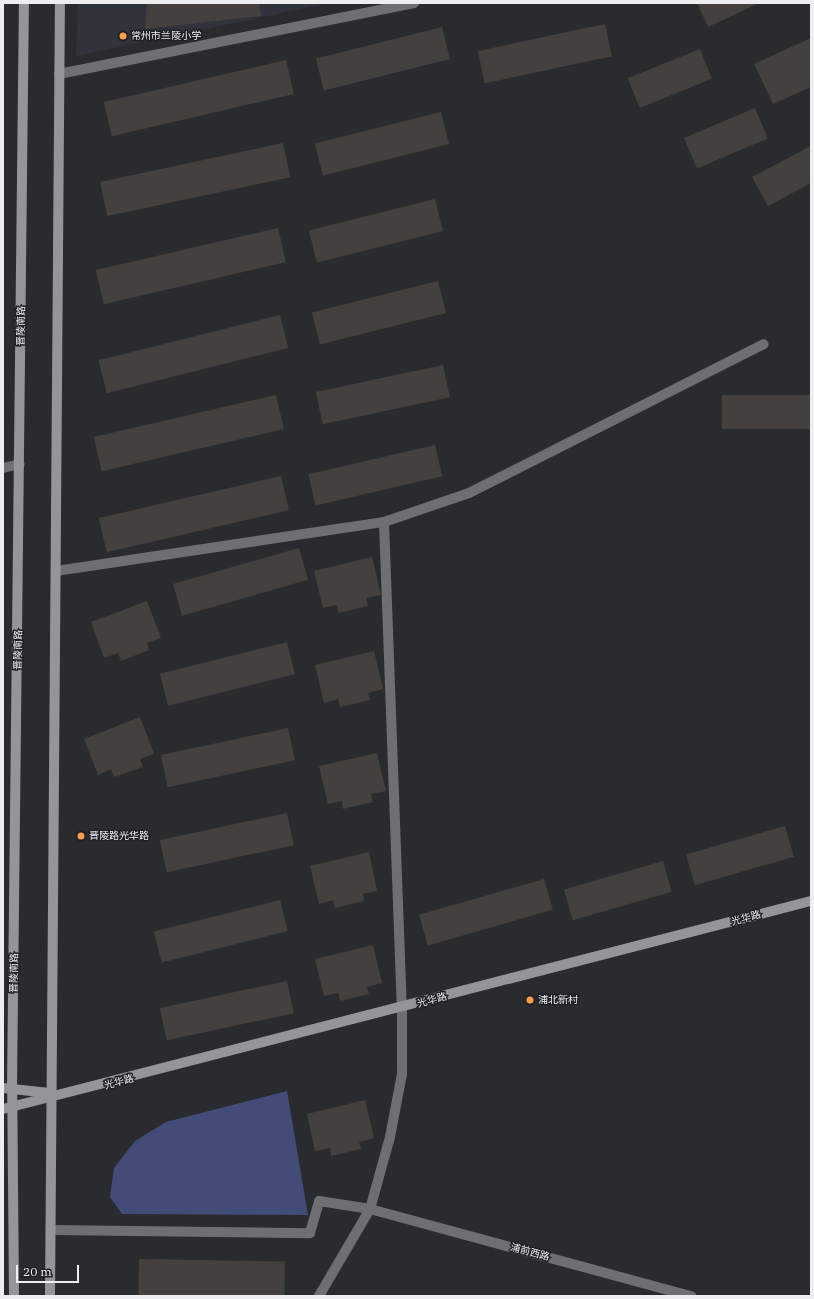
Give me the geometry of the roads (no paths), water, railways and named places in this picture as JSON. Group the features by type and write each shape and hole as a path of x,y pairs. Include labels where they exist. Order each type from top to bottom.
{"main road":[{"name":"晋陵南路","path":"14,1296 8,1088 20,464 24,3"},
{"path":"50,1296 60,3"},
{"name":"光华路","path":"8,1109 52,1094 98,1087 811,901"},
{"name":"光华路","path":"8,1088 52,1094"}],"street":[{"path":"59,74 414,3"},
{"path":"56,571 384,522 469,493 764,344"},
{"path":"3,468 20,464"},
{"path":"319,1296 370,1209 390,1137 402,1074 402,1008 384,522"},
{"name":"浦前西路","path":"51,1230 310,1233 319,1201 370,1209 691,1296"}],"place":[{"name":"常州市兰陵小学","path":"123,36"},
{"name":"晋陵路光华路","path":"81,836"},
{"name":"浦北新村","path":"530,1000"}]}
